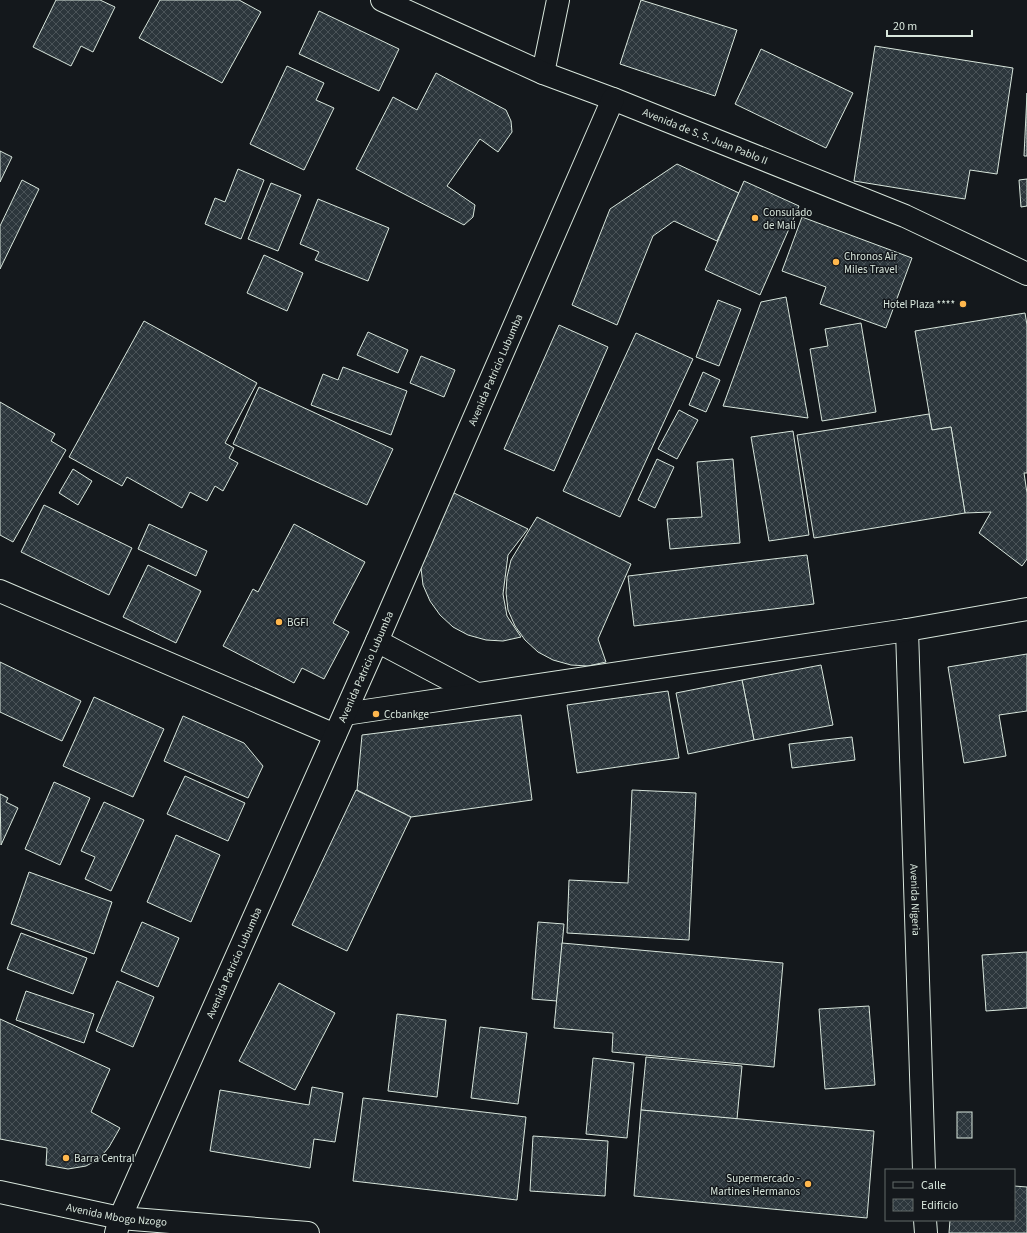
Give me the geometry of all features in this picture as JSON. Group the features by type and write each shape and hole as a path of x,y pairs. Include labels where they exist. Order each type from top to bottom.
{"street":[{"name":"Avenida de S. S. Juan Pablo II","path":"382,0 542,73 613,99 905,216 1027,274"},
{"path":"542,73 558,0"},
{"name":"Avenida Patricio Lubumba","path":"118,1226 345,714 613,99"},
{"path":"0,591 335,735"},
{"path":"345,714 475,693 907,630 1027,610"},
{"name":"Avenida Nigeria","path":"907,630 924,1169"},
{"path":"377,641 475,693"},
{"name":"Avenida Mbogo Nzogo","path":"0,1192 118,1226 308,1233"},
{"path":"925,1221 926,1233"}],"building":[{"path":"56,0 100,0 115,7 93,52 81,46 71,66 33,47"},
{"path":"160,0 239,0 261,12 222,83 139,38"},
{"path":"641,0 737,30 715,96 620,64"},
{"path":"319,11 399,49 379,91 299,54"},
{"path":"875,46 1013,68 997,174 970,170 965,199 854,181"},
{"path":"761,49 853,93 826,148 735,104"},
{"path":"287,66 324,83 316,100 334,108 304,170 250,144"},
{"path":"436,73 506,110 511,121 512,132 498,152 480,139 447,186 475,205 473,217 464,225 356,169 393,97 417,110"},
{"path":"1027,93 1027,156 1024,156"},
{"path":"0,151 12,157 0,182"},
{"path":"677,164 739,193 717,241 674,221 653,236 617,325 572,305 610,209"},
{"path":"238,169 264,180 241,239 205,224 215,198 225,202"},
{"path":"1027,179 1027,206 1021,207 1019,180"},
{"path":"22,180 39,189 0,269 0,226"},
{"path":"744,181 799,206 760,295 705,270"},
{"path":"271,183 301,195 278,251 248,239"},
{"path":"318,199 389,228 368,281 315,260 319,252 300,244"},
{"path":"802,217 912,258 886,328 820,304 826,287 782,271"},
{"path":"264,255 303,273 287,311 247,293"},
{"path":"786,297 808,418 723,406 761,302"},
{"path":"718,300 741,309 719,366 696,357"},
{"path":"1025,313 1027,325 1027,473 1024,473 1027,493 1027,559 1022,566 979,533 991,512 965,513 951,427 932,430 915,331"},
{"path":"144,321 257,383 225,443 234,448 229,458 238,463 223,491 215,486 207,501 190,492 182,508 127,477 122,486 69,457"},
{"path":"861,323 876,412 822,421 810,349 828,346 825,329"},
{"path":"559,325 608,347 554,471 504,449"},
{"path":"368,332 408,350 398,373 357,355"},
{"path":"636,333 693,359 620,517 563,491"},
{"path":"421,356 455,370 444,397 410,383"},
{"path":"343,367 407,391 391,435 311,405 323,374 338,380"},
{"path":"703,372 720,380 706,412 689,405"},
{"path":"259,387 393,449 367,505 233,444"},
{"path":"0,402 55,434 51,441 66,450 13,542 0,535"},
{"path":"679,410 698,420 677,459 658,449"},
{"path":"929,414 932,430 951,427 965,513 814,538 797,435"},
{"path":"793,431 809,535 769,541 751,437"},
{"path":"657,459 674,467 655,508 638,500"},
{"path":"733,459 740,543 670,549 667,519 702,517 697,462"},
{"path":"73,469 92,481 78,505 59,493"},
{"path":"452,492 528,529 508,555 503,594 507,616 521,637 503,641 486,640 468,635 453,627 440,615 430,601 423,585 421,568 422,552"},
{"path":"44,505 132,548 109,595 21,552"},
{"path":"537,517 631,564 598,639 606,662 588,666 571,665 553,660 538,652 525,640 515,626 508,610 506,593 507,577 511,560"},
{"path":"149,524 207,551 196,576 138,549"},
{"path":"294,524 365,562 333,623 349,632 324,679 302,668 294,683 223,646 253,589 258,592"},
{"path":"807,555 814,604 634,626 628,576"},
{"path":"148,565 201,591 176,643 123,617"},
{"path":"1027,654 1027,711 999,715 1006,756 964,763 948,667"},
{"path":"0,662 81,701 62,741 0,712"},
{"path":"821,665 833,725 754,740 742,680"},
{"path":"742,680 754,740 688,754 676,693"},
{"path":"668,691 679,758 577,773 567,705"},
{"path":"94,697 164,729 133,797 63,766"},
{"path":"521,715 532,800 411,817 357,790 362,735"},
{"path":"183,716 244,743 263,766 248,798 164,761"},
{"path":"852,737 855,760 792,768 789,744"},
{"path":"185,776 245,803 228,841 167,814"},
{"path":"54,782 90,798 60,865 25,849"},
{"path":"356,790 411,817 347,951 292,925"},
{"path":"632,790 696,793 689,940 567,933 569,880 628,883"},
{"path":"0,794 8,798 6,802 18,808 1,845"},
{"path":"104,802 144,820 111,891 85,879 95,857 81,851"},
{"path":"176,835 220,855 191,922 147,902"},
{"path":"29,872 112,902 94,954 11,924"},
{"path":"142,922 179,938 158,987 121,971"},
{"path":"538,922 564,924 557,1001 532,999"},
{"path":"21,933 87,958 73,994 7,969"},
{"path":"562,943 783,963 774,1067 612,1052 613,1033 554,1028"},
{"path":"1027,952 1027,1008 986,1011 982,955"},
{"path":"117,981 154,997 133,1047 96,1031"},
{"path":"279,983 335,1013 295,1090 239,1061"},
{"path":"26,991 94,1014 84,1043 16,1020"},
{"path":"869,1006 875,1085 825,1089 819,1009"},
{"path":"397,1014 446,1020 437,1097 388,1091"},
{"path":"0,1019 110,1069 91,1112 120,1128 109,1147 99,1159 86,1166 68,1169 46,1165 47,1148 0,1139"},
{"path":"480,1027 527,1033 518,1104 471,1098"},
{"path":"646,1057 742,1066 737,1119 641,1110"},
{"path":"593,1058 634,1063 627,1138 586,1134"},
{"path":"312,1087 343,1093 335,1142 314,1139 310,1168 210,1151 220,1090 309,1105"},
{"path":"363,1098 526,1117 517,1200 353,1181"},
{"path":"641,1110 874,1131 867,1218 634,1196"},
{"path":"957,1112 972,1112 972,1138 957,1138"},
{"path":"533,1136 608,1141 605,1196 530,1191"},
{"path":"1015,1186 1027,1187 1027,1233 949,1233 950,1221 1015,1221"}],"place":[{"name":"Consulado de Mali","path":"755,218"},
{"name":"Chronos Air Miles Travel","path":"836,262"},
{"name":"Hotel Plaza ****","path":"963,304"},
{"name":"BGFI","path":"279,622"},
{"name":"Ccbankge","path":"376,714"},
{"name":"Barra Central","path":"66,1158"},
{"name":"Supermercado - Martines Hermanos","path":"808,1184"}]}
